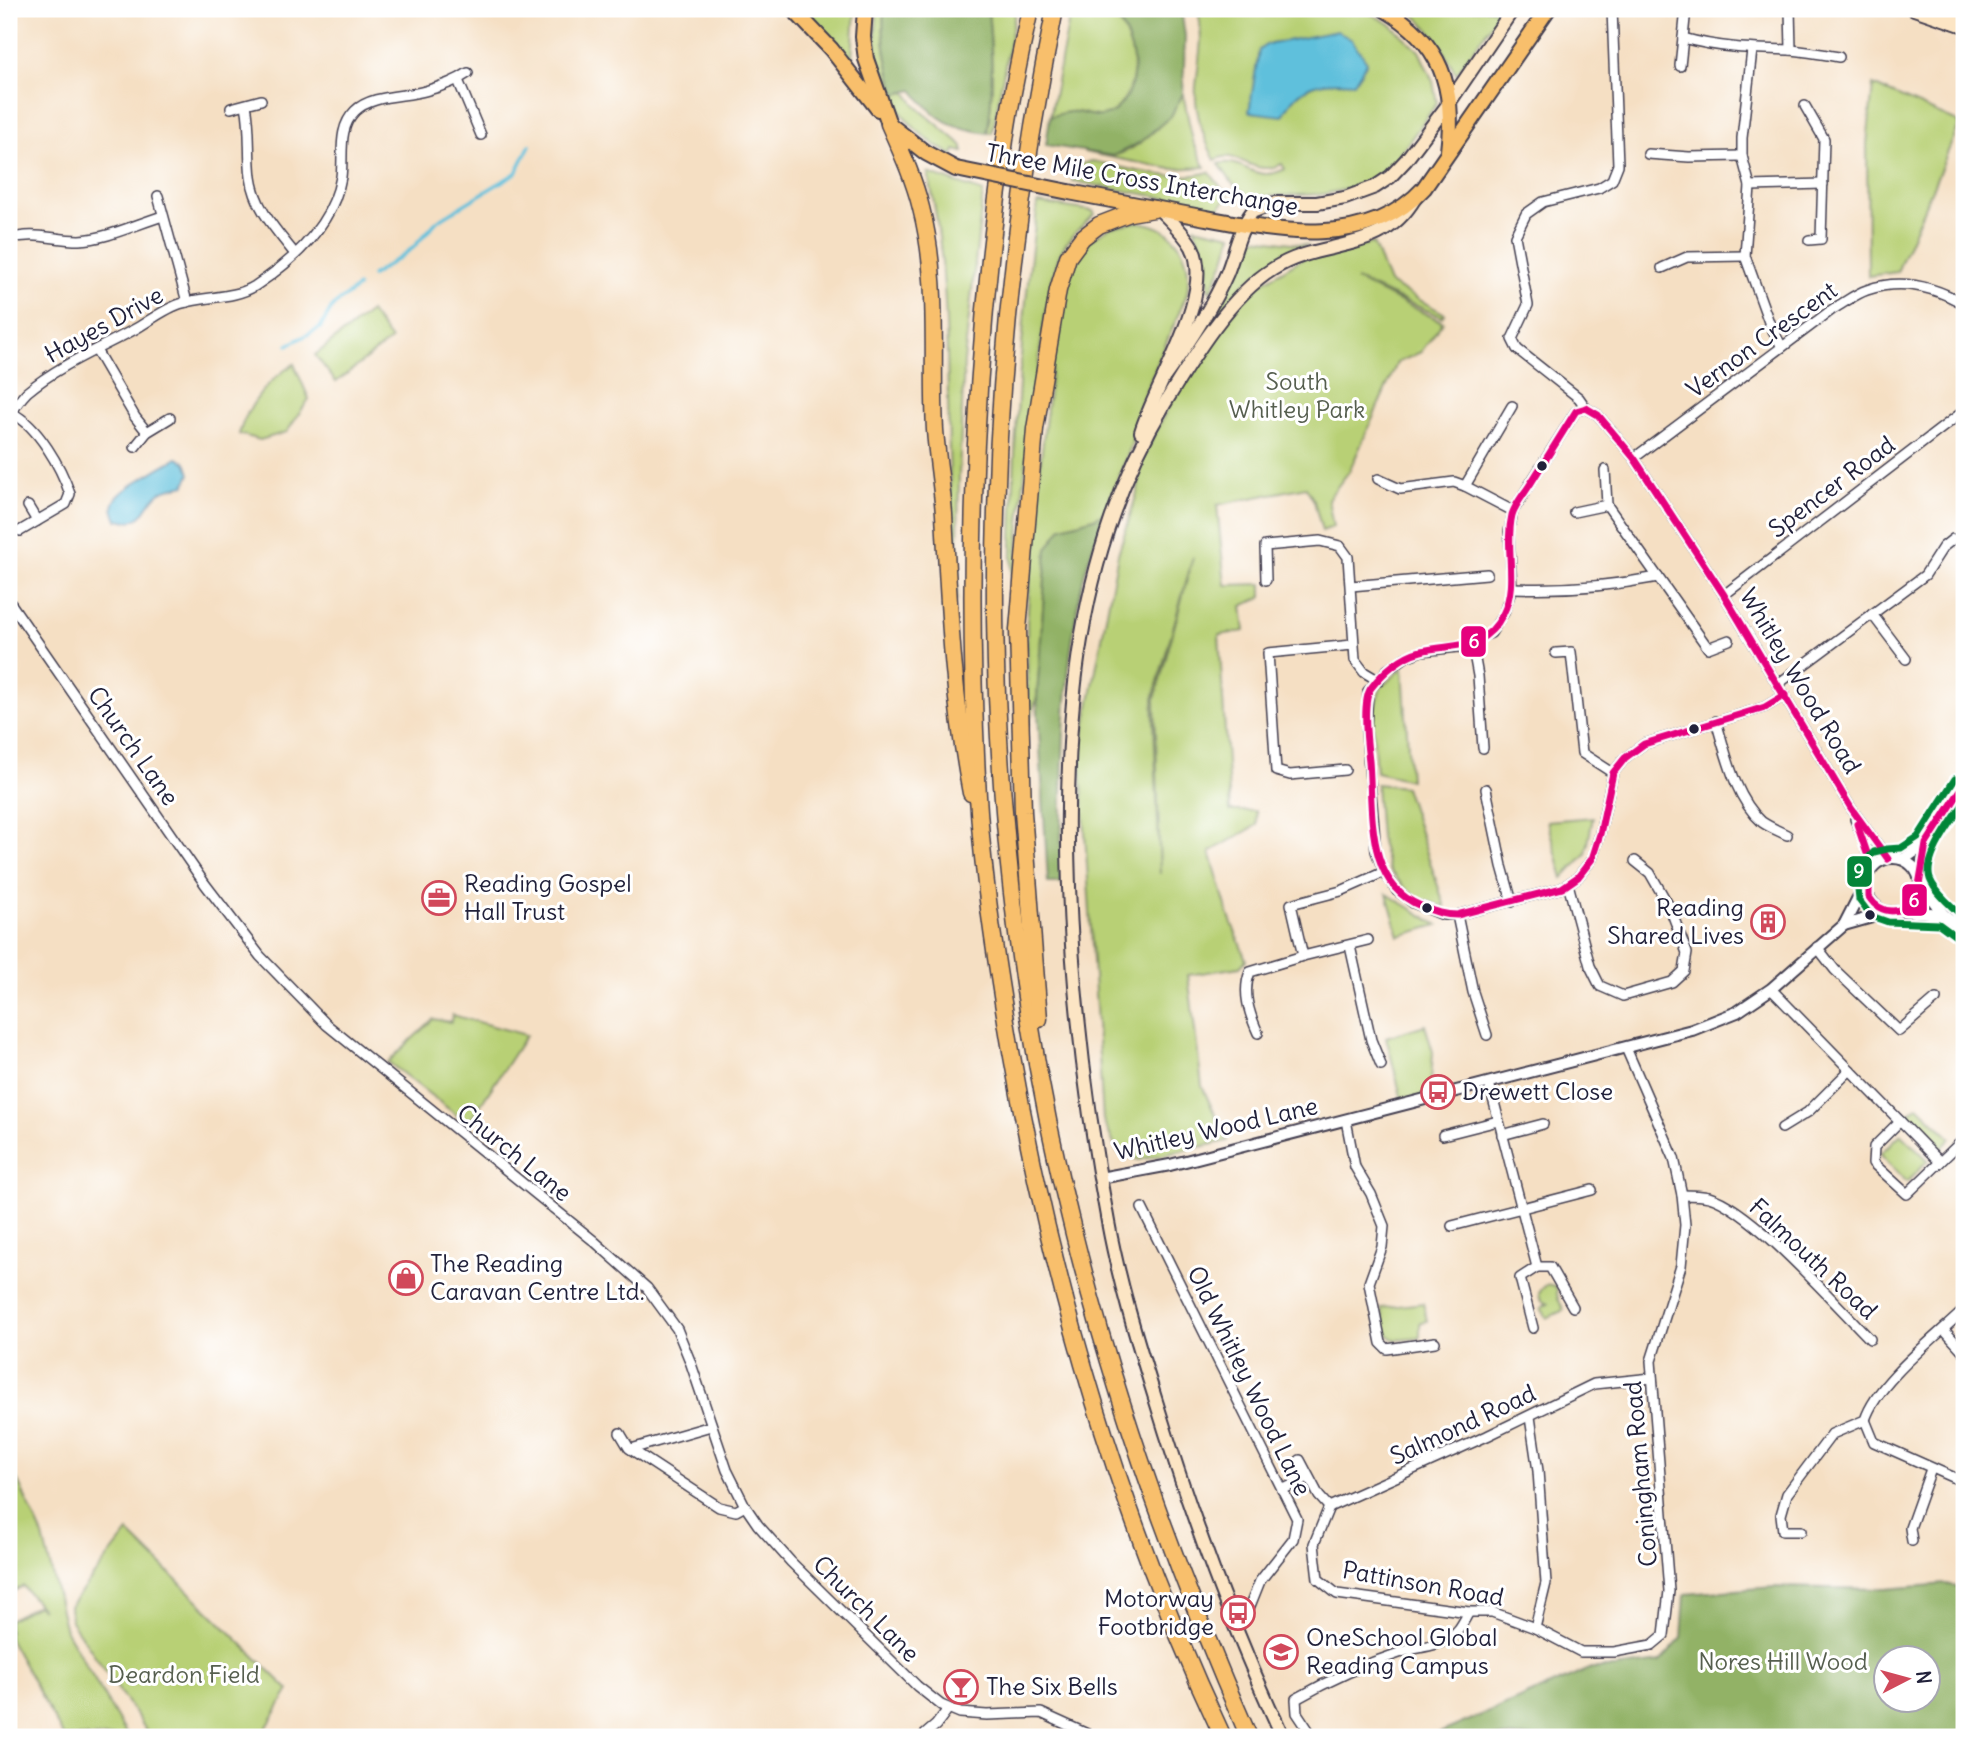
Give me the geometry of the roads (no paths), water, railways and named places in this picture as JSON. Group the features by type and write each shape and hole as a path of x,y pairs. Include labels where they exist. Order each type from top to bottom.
{"highway":[{"name":"Three Mile Cross Interchange","path":"793,9 831,49 889,124 926,153 956,169 1279,232 1314,232 1345,228 1390,213 1417,196 1548,9"},
{"path":"865,9 863,37 866,59 918,197 929,253 934,316 935,432 950,617 963,755 985,864"},
{"path":"1030,9 1005,134 996,200 976,429 972,606 978,798 985,864 1002,1001 1022,1115 1075,1337 1113,1460 1156,1579 1223,1737"},
{"path":"1055,9 1037,94 1009,296 999,430 995,558 997,687 1009,863 1022,968 1044,1098 1073,1230 1095,1313 1140,1462 1204,1634 1249,1737"},
{"path":"1384,9 1413,28 1427,44 1443,75 1449,103 1447,156"},
{"path":"1044,1098 1023,812 1018,629 1035,429 1058,290 1068,257 1082,238 1099,225 1130,213 1157,209"}],"main road":[{"path":"1164,376 1197,330 1218,291 1244,225 1255,210 1275,203 1335,200 1383,183 1397,171 1449,103 1513,9"},
{"path":"1914,9 1962,25"},
{"path":"1942,9 1962,25"},
{"path":"1135,457 1168,397 1210,335 1251,286 1275,267 1294,258 1359,242 1382,232 1398,222 1417,196"},
{"path":"1100,1178 1072,947 1068,773 1074,695 1085,613 1111,516 1135,457 1150,406 1195,297 1198,275 1191,246 1177,226 1157,209"},
{"name":"Whitley Wood Lane","path":"1100,1178 1119,1273 1166,1436 1235,1624 1283,1737"}],"street":[{"name":"Whitley Wood Road","path":"1612,9 1618,165 1612,180 1599,188 1543,202 1526,214 1515,236 1528,305 1512,338 1513,343 1579,398 1586,408 1598,415 1633,458 1724,595 1851,808 1888,859"},
{"path":"1679,66 1686,9"},
{"path":"1790,9 1791,50"},
{"path":"1683,38 1706,45 1752,50 1791,50 1839,57"},
{"path":"1752,50 1742,138 1742,156 1750,186 1745,256 1765,313 1782,347"},
{"name":"Hayes Drive","path":"20,531 66,504 70,494 38,433 28,424 10,415 22,398 62,369 180,304 230,295 251,288 274,272 318,230 332,207 341,177 342,138 346,121 355,110 366,103 427,91 458,80 468,73"},
{"path":"458,80 481,135"},
{"path":"231,108 261,100"},
{"path":"246,104 251,178 257,202 295,254"},
{"path":"1805,106 1824,139 1821,239 1809,240"},
{"path":"1648,154 1689,157 1742,156"},
{"path":"1750,186 1823,184"},
{"name":"Hayes Drive","path":"158,196 187,302"},
{"path":"9,239 33,234 80,240 106,235 163,216"},
{"path":"1662,268 1687,257 1745,256"},
{"name":"Vernon Crescent","path":"1633,458 1833,309 1865,290 1886,285 1904,285 1941,291 1964,304"},
{"path":"96,350 135,417 147,432"},
{"path":"1465,486 1512,406"},
{"path":"1586,408 1576,411 1513,511 1508,532 1512,589 1504,613 1491,633 1459,648 1422,651 1406,657 1387,670 1368,691 1366,731 1376,851 1384,872 1397,891 1413,903 1443,915 1457,915 1512,902 1568,884 1578,877 1592,859 1613,773 1625,758 1644,744 1765,707 1785,695"},
{"name":"Spencer Road","path":"1724,595 1964,411"},
{"path":"135,447 147,432 170,418"},
{"path":"1605,470 1607,505 1708,648 1729,640"},
{"path":"1378,479 1400,489 1454,482 1513,511"},
{"path":"1574,512 1607,505"},
{"path":"28,506 37,521"},
{"path":"1778,684 1925,575 1944,547 1953,539"},
{"path":"1266,580 1265,546 1320,541 1340,546 1348,557 1355,660 1364,672 1379,681"},
{"path":"1351,586 1486,574"},
{"path":"1512,589 1624,583 1658,577"},
{"name":"Church Lane","path":"9,601 205,884 241,933 269,965 327,1025 594,1241 647,1288 677,1329 727,1470 745,1506 770,1539 801,1571 917,1686 948,1709"},
{"path":"1872,614 1906,659"},
{"path":"1472,643 1478,676 1483,748"},
{"path":"1345,770 1290,775 1276,771 1268,653 1353,645"},
{"path":"1556,653 1571,652 1582,753 1613,773"},
{"path":"1716,721 1730,769 1749,806 1763,822 1787,835"},
{"path":"1904,859 1926,844 1964,785"},
{"path":"1486,789 1512,902"},
{"name":"Whitley Wood Road","path":"1851,808 1866,848 1869,875"},
{"path":"1894,911 1912,904 1918,895 1926,844"},
{"path":"1943,914 1894,911 1877,907 1868,896 1869,875 1880,861 1904,859 1913,865 1943,914 1964,930"},
{"path":"1568,884 1590,966 1600,986 1623,996 1672,982 1684,971 1687,953 1663,892 1650,873 1635,861"},
{"path":"1303,956 1291,904 1341,891 1384,872"},
{"name":"Whitley Wood Lane","path":"1100,1178 1170,1165 1692,1030 1737,1012 1771,989 1844,925 1869,875"},
{"name":"Whitley Wood Lane","path":"1844,925 1894,911"},
{"path":"1457,915 1473,992 1488,1035"},
{"path":"1258,1033 1245,986 1250,972 1368,940"},
{"path":"1350,946 1371,1040 1381,1065"},
{"path":"1818,947 1835,970 1899,1031 1936,999"},
{"path":"1771,989 1940,1162"},
{"path":"1626,1048 1630,1062 1666,1135 1682,1195"},
{"path":"1782,1128 1808,1112 1850,1070"},
{"path":"1489,1083 1537,1267"},
{"path":"1346,1120 1355,1167 1371,1194 1384,1226 1382,1247 1369,1283 1381,1343 1387,1349 1435,1342"},
{"path":"1443,1135 1498,1121"},
{"path":"1900,1121 1874,1147 1873,1163 1907,1194 1964,1139"},
{"path":"1502,1135 1543,1124"},
{"path":"1452,1226 1592,1189"},
{"name":"Falmouth Road","path":"1682,1195 1709,1197 1734,1209 1774,1243 1870,1339"},
{"name":"Coningham Road","path":"1591,1652 1614,1652 1652,1645 1664,1634 1669,1591 1651,1361 1681,1266 1685,1225 1682,1195"},
{"name":"Old Whitley Wood Lane","path":"1142,1208 1297,1519 1293,1539 1260,1581 1250,1606"},
{"path":"1533,1328 1520,1278 1537,1267 1550,1267 1573,1307"},
{"path":"1964,1310 1883,1386 1869,1407 1865,1420 1874,1442 1964,1482"},
{"path":"1944,1330 1964,1352"},
{"name":"Salmond Road","path":"1329,1507 1530,1417 1594,1384 1651,1378"},
{"path":"1530,1417 1538,1471 1546,1583 1535,1628"},
{"path":"1801,1531 1783,1531 1781,1515 1787,1494 1832,1434 1865,1420"},
{"path":"631,1449 711,1426"},
{"path":"620,1433 631,1449 719,1507 736,1511 745,1506"},
{"path":"1300,1460 1308,1477 1329,1507"},
{"path":"1912,1541 1910,1528 1931,1469"},
{"path":"1282,1490 1308,1477"},
{"name":"Pattinson Road","path":"1329,1507 1314,1544 1318,1579 1337,1594 1469,1612 1492,1612 1535,1628 1581,1651 1591,1652"},
{"path":"1313,1737 1297,1713 1296,1699 1338,1677 1404,1651 1448,1640 1459,1630 1469,1612"},
{"path":"922,1737 948,1709 969,1715 1041,1713 1094,1737"}],"water":[{"path":"1337,31 1352,40 1367,62 1354,83 1331,82 1312,86 1296,96 1283,116 1249,112 1259,50 1266,45"},
{"path":"177,458 186,462 190,474 185,485 160,492 138,518 117,520 114,504 120,494"}],"waterway":[{"path":"372,276 413,248 437,221 516,173 530,145"},
{"path":"288,345 320,328 333,306 358,287"}],"place":[{"name":"Reading Gospel Hall Trust","path":"439,898"},
{"name":"Reading Shared Lives","path":"1768,922"},
{"name":"Drewett Close","path":"1438,1092"},
{"name":"The Reading Caravan Centre Ltd.","path":"406,1278"},
{"name":"Motorway Footbridge","path":"1238,1613"},
{"name":"OneSchool Global Reading Campus","path":"1281,1652"},
{"name":"The Six Bells","path":"961,1687"}],"park label":[{"name":"South Whitley Park","path":"1297,396"},
{"name":"Nores Hill Wood","path":"1783,1662"},
{"name":"Deardon Field","path":"184,1675"}]}
